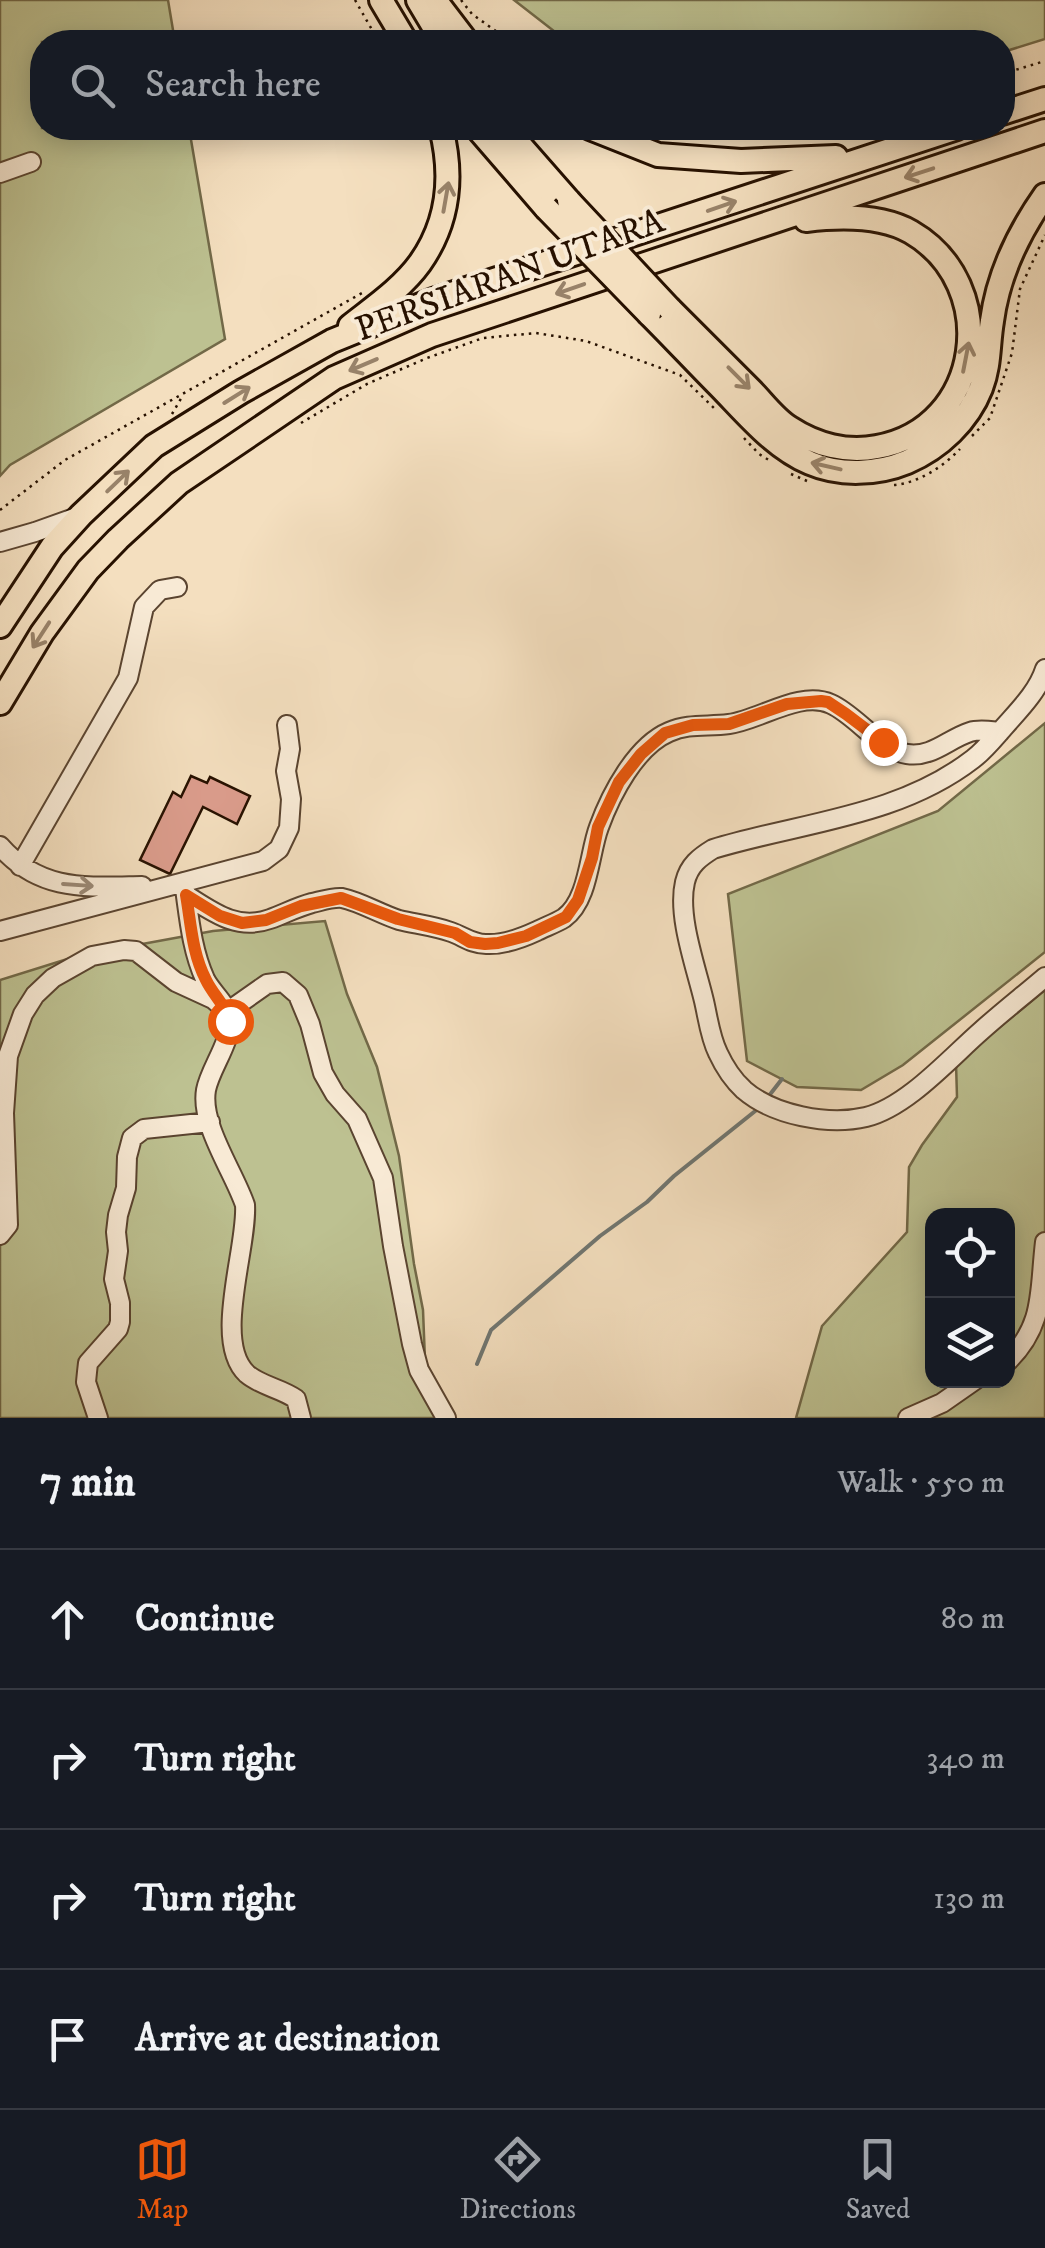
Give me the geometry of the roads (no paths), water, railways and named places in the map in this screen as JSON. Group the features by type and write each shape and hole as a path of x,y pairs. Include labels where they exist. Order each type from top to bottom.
{"main road":[{"path":"382,0 399,30"},
{"path":"418,0 436,30"},
{"path":"435,0 458,30"},
{"path":"1015,109 1045,99"},
{"name":"PERSIARAN UTARA","path":"0,702 42,633 88,570 118,539 178,483 334,378 432,335 1045,132"},
{"path":"332,341 420,263 446,204 449,176 444,140"},
{"path":"490,140 660,311 788,427 826,445 859,450 917,446 945,438 966,414 980,391 988,365 998,290 1028,220 1045,195"},
{"path":"513,140 558,205"},
{"path":"620,140 658,155 674,156 774,160 878,152"},
{"name":"PERSIARAN UTARA","path":"0,626 52,546 154,446 332,341 433,300 918,140"},
{"path":"762,224 852,217 882,222 907,230 930,245 947,265 967,308 968,354 962,376 917,446"}],"street":[{"path":"0,173 32,162"},
{"path":"0,542 81,515"},
{"path":"20,866 128,678 139,626 150,598 160,590 177,587"},
{"path":"1045,670 1023,706 1000,732 953,773 891,804 713,848 698,858 685,879 683,897 716,1049 727,1070 744,1090 768,1106 800,1117 846,1120 869,1116 892,1105 1045,977"},
{"path":"0,846 20,866 44,880 69,886 180,888 220,916 242,923 341,898 398,919 455,933 470,942 498,943 526,936 566,917 578,900 598,827 619,782 655,740 674,730 729,724 787,704 821,701 899,752 910,755 937,750 970,732 1000,732"},
{"path":"0,931 180,888 263,861 280,848 288,828 291,800 286,771 290,749 286,725"},
{"path":"180,888 206,980 230,1021 206,1087 205,1110 246,1205 232,1316 234,1348 243,1371 296,1399 301,1418"},
{"path":"0,1235 8,1225 4,1113 8,1056 35,995 61,973 92,956 136,951 176,982 212,999 228,1012"},
{"path":"228,1012 267,984 283,982 298,995 323,1073 357,1119 383,1178 412,1344 419,1370 446,1418"},
{"path":"98,1418 86,1382 88,1363 120,1322 114,1279 116,1232 132,1138 144,1130 210,1122"},
{"path":"1015,1353 1031,1336 1039,1315 1045,1242"},
{"path":"908,1418 964,1388"}],"waterway":[{"path":"768,1097 782,1079"},
{"path":"477,1364 491,1330 759,1108"}]}
